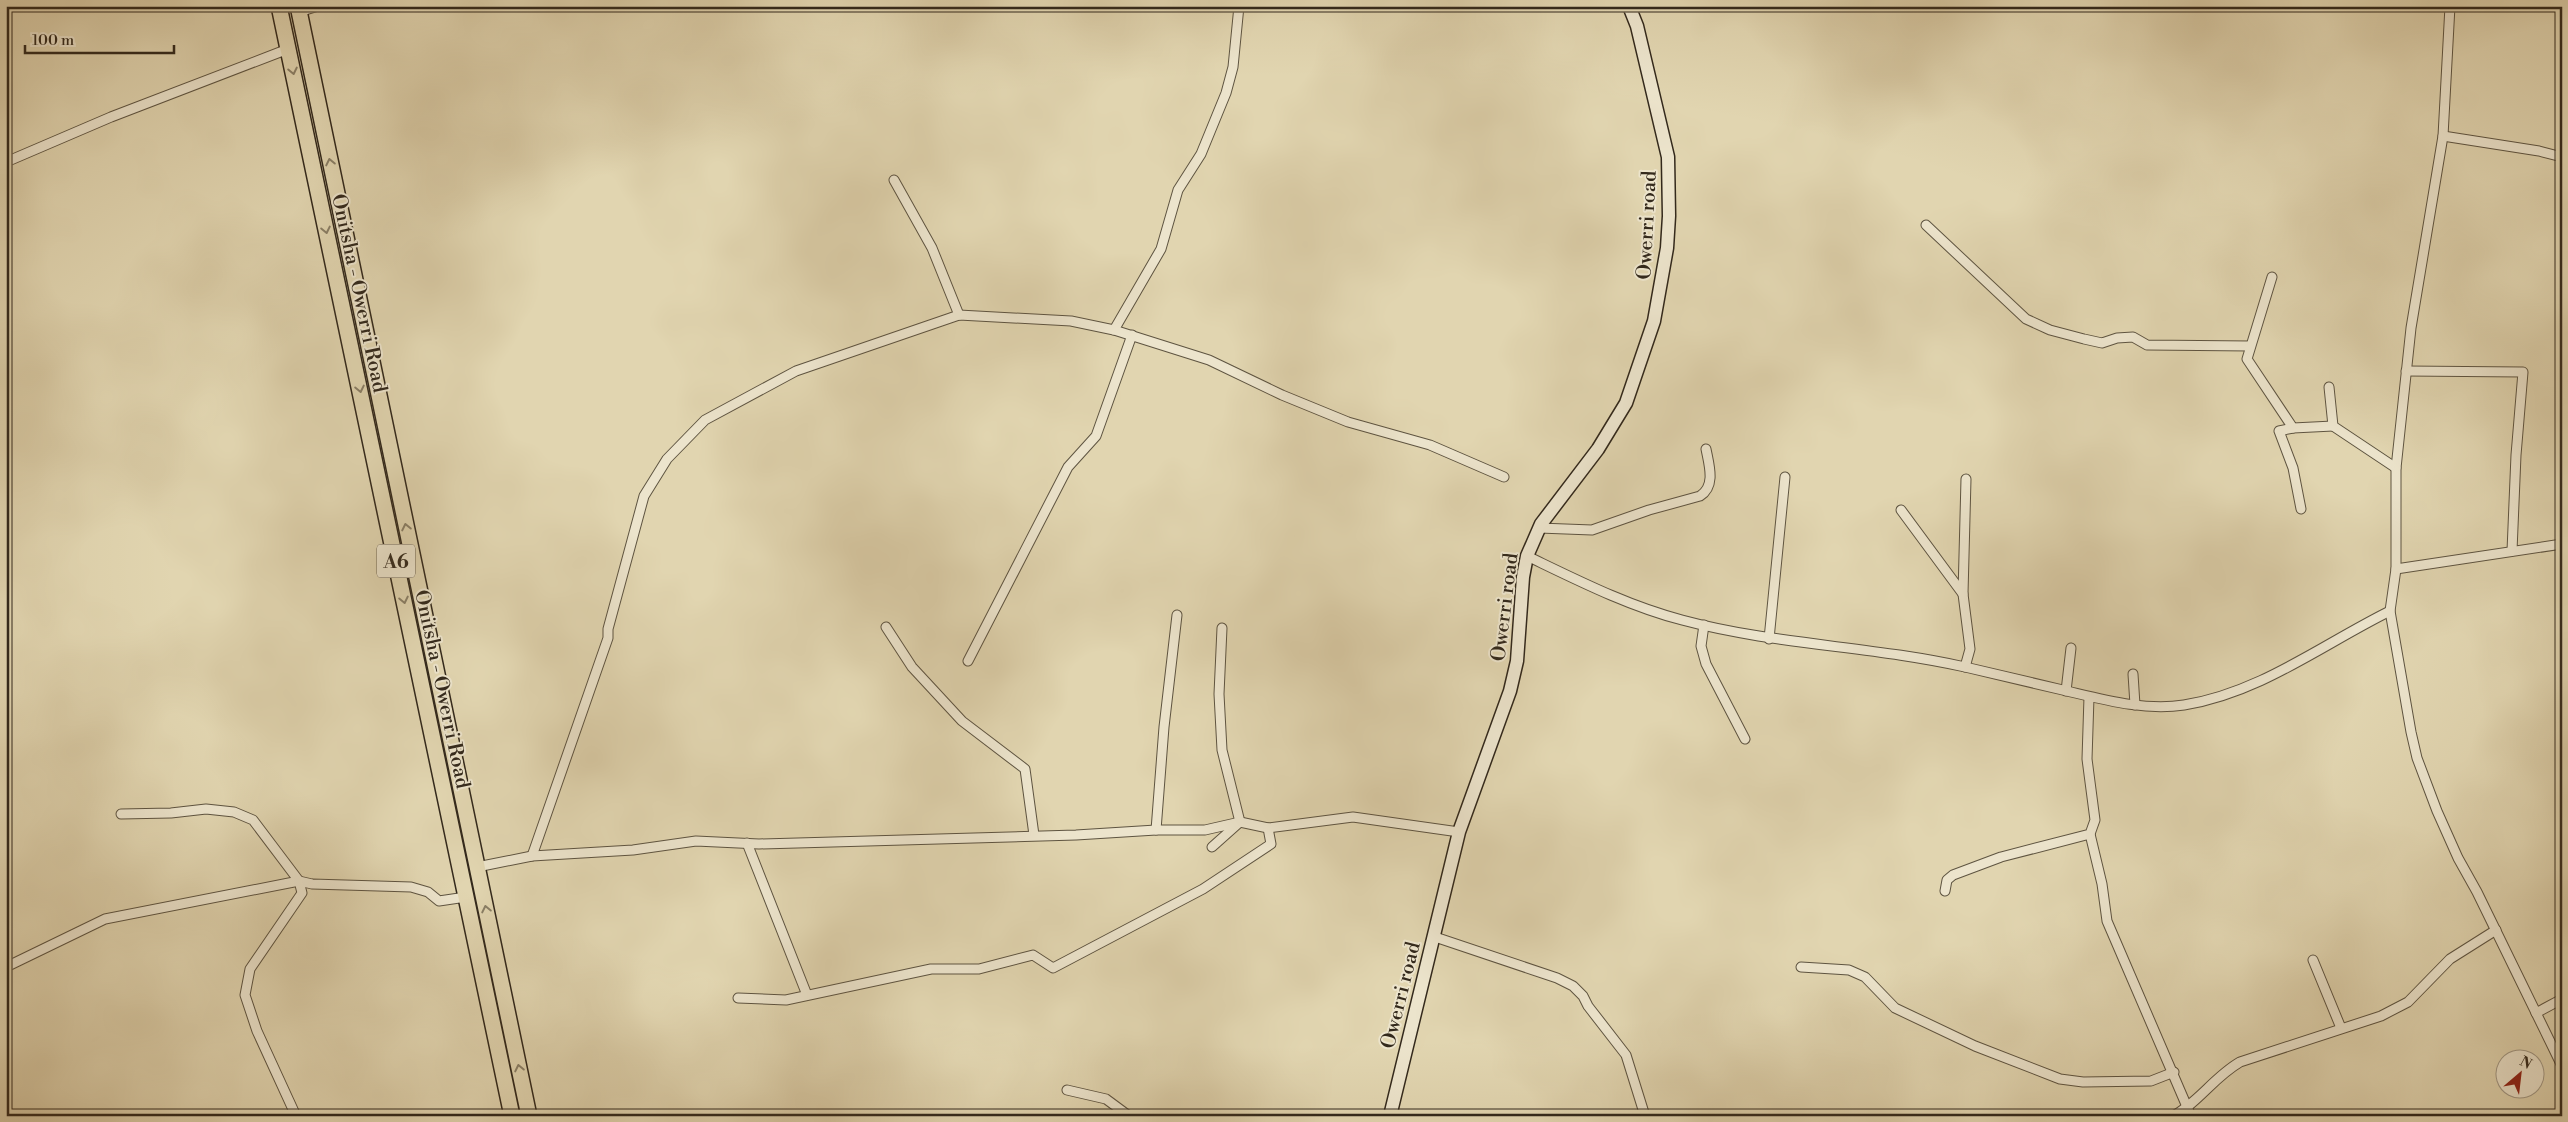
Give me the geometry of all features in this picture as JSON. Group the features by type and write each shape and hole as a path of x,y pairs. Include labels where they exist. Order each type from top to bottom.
{"highway":[{"name":"Onitsha - Owerri Road","path":"279,6 512,1116"},
{"name":"Onitsha - Owerri Road","path":"299,9 529,1116"}],"main road":[{"name":"Owerri road","path":"1390,1116 1409,1030 1435,937 1459,832 1510,691 1517,661 1523,577 1527,556 1539,528 1598,449 1626,403 1654,321 1661,288 1669,216 1668,157 1639,36 1629,6"}],"street":[{"path":"299,9 318,6"},
{"path":"1114,330 1161,249 1178,190 1201,154 1226,93 1233,67 1239,6"},
{"path":"2450,6 2443,136 2410,328 2396,468 2396,569 2390,612 2417,758 2458,858 2496,930 2562,1066"},
{"path":"6,162 112,117 288,49"},
{"path":"2443,136 2540,150 2562,157"},
{"path":"894,180 932,248 959,314"},
{"path":"1926,225 2004,296 2026,319 2050,330 2102,342 2117,338 2133,337 2147,345 2250,346"},
{"path":"2272,277 2247,359 2293,428"},
{"path":"532,856 608,638 608,629 644,496 667,458 705,420 796,371 959,314 1070,321 1132,335 1209,360 1282,395 1348,422 1430,445 1504,477"},
{"path":"968,661 1068,467 1096,436 1132,335"},
{"path":"2406,371 2523,372 2516,455 2512,551"},
{"path":"2329,387 2333,426"},
{"path":"2301,509 2293,468 2279,431 2293,428 2333,426 2396,468"},
{"path":"1539,528 1592,530 1649,510 1700,496 1709,485 1710,472 1706,449"},
{"path":"1770,639 1785,477"},
{"path":"1965,667 1970,649 1963,594 1966,479"},
{"path":"1901,510 1963,594"},
{"path":"2396,569 2562,544"},
{"path":"1527,556 1603,592 1680,620 1704,626 1770,639 1965,667 2089,697 2135,705 2183,705 2231,695 2390,612"},
{"path":"1156,830 1164,727 1177,615"},
{"path":"1704,626 1701,646 1706,664 1745,739"},
{"path":"886,627 912,667 962,721 1025,768 1034,835"},
{"path":"1222,628 1219,694 1222,750 1240,822"},
{"path":"2066,691 2070,648"},
{"path":"2133,674 2135,705"},
{"path":"2089,697 2087,759 2095,820 2090,834 2102,884 2107,921 2190,1112"},
{"path":"121,814 171,813 206,809 234,812 253,820 299,881 302,893 250,969 245,995 256,1032 296,1116"},
{"path":"477,867 532,856 633,850 696,841 759,844 1076,835 1156,830 1205,830 1240,822 1268,828 1353,817 1459,832"},
{"path":"1212,846 1240,822"},
{"path":"738,998 786,1000 931,968 979,969 1033,955 1053,968 1203,889 1271,844 1268,828"},
{"path":"1945,891 1947,880 1953,876 2001,857 2090,834"},
{"path":"747,843 807,996"},
{"path":"6,967 105,919 299,881 312,884 410,887 428,892 439,901 466,897"},
{"path":"2173,1116 2190,1112 2223,1072 2240,1062 2381,1016 2408,1002 2450,959 2496,930"},
{"path":"1435,937 1557,978 1573,986 1626,1055 1645,1116"},
{"path":"2313,960 2341,1028"},
{"path":"1801,967 1850,970 1865,977 1895,1008 1975,1046 2060,1079 2083,1082 2151,1081 2174,1072"},
{"path":"2536,1013 2562,999"},
{"path":"1067,1090 1106,1099 1130,1116"}]}
